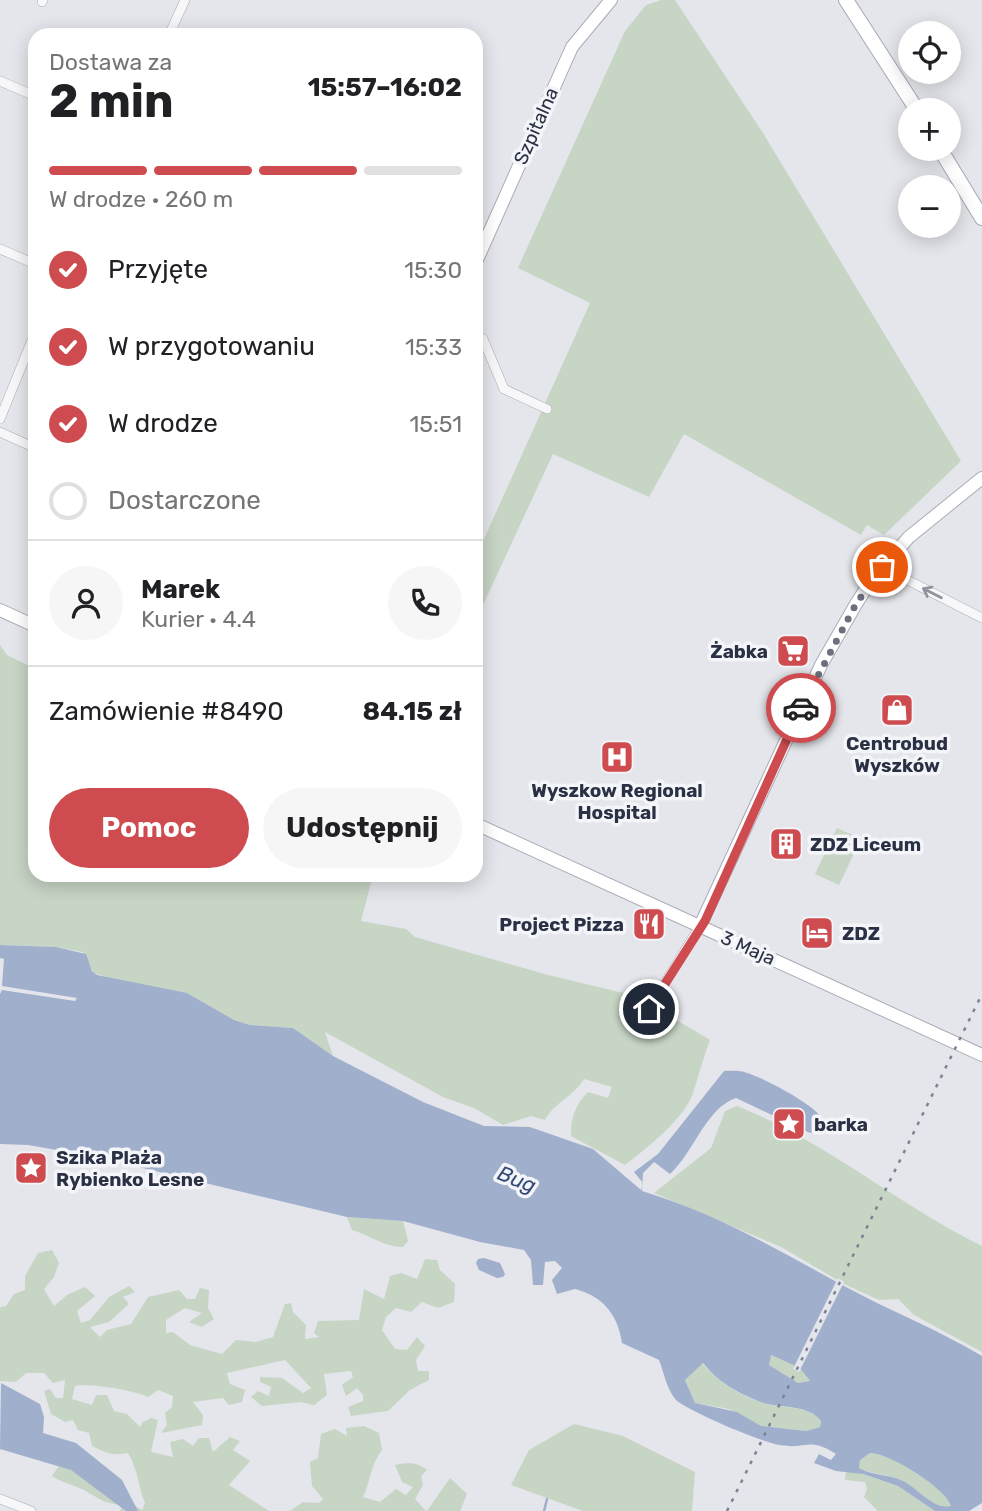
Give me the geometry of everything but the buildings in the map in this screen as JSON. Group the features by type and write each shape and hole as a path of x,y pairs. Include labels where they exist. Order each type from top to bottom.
{"main road":[{"path":"846,0 909,98"},
{"path":"947,161 982,218"}],"street":[{"path":"172,28 185,0"},
{"name":"Szpitalna","path":"483,246 572,47 611,0"},
{"path":"0,81 28,93"},
{"path":"0,249 28,261"},
{"path":"483,339 494,372 504,389 547,409"},
{"path":"0,419 28,351"},
{"path":"0,432 28,445"},
{"path":"649,1009 700,926 821,665 856,604 882,567 909,537 982,478"},
{"path":"882,567 982,618"},
{"path":"0,611 28,623"},
{"name":"3 Maja","path":"483,827 982,1055"},
{"path":"0,1499 31,1511"}],"green space":[{"path":"661,0 675,0 763,133 961,461 884,535 867,525 861,535 684,434 649,497 553,454 483,605 483,541 590,303 518,268 625,31 646,5"},
{"path":"0,645 7,655 28,666 28,882 371,882 361,921 406,929 415,937 548,975 636,996 710,1040 689,1102 664,1132 625,1165 571,1136 575,1112 584,1096 588,1092 608,1098 612,1087 584,1079 545,1120 531,1116 503,1125 474,1108 443,1097 325,1032 333,1056 293,1028 250,1025 234,1020 187,993 125,983 94,973 83,952 56,947 0,945"},
{"path":"837,828 861,839 839,885 815,874"},
{"path":"737,1106 801,1137 921,1212 982,1246 982,1352 914,1315 898,1299 879,1300 846,1285 781,1247 654,1193 711,1148 725,1111"},
{"path":"347,1217 403,1221 408,1241 403,1247 384,1243 352,1230"},
{"path":"52,1250 59,1263 54,1277 44,1289 54,1306 67,1295 85,1287 95,1296 77,1311 81,1323 90,1320 109,1297 129,1286 135,1292 123,1297 129,1304 109,1322 90,1327 100,1337 107,1330 131,1324 148,1297 179,1290 187,1299 195,1299 200,1288 209,1290 208,1308 214,1319 202,1327 189,1322 202,1313 185,1308 166,1320 166,1333 173,1332 190,1345 222,1354 236,1340 256,1342 273,1337 285,1304 291,1303 293,1312 306,1325 305,1339 319,1337 314,1333 318,1321 359,1320 364,1289 384,1299 390,1276 401,1273 417,1279 425,1259 437,1260 440,1270 455,1284 454,1302 438,1308 422,1302 411,1312 396,1308 386,1317 382,1330 395,1349 407,1350 417,1337 425,1346 416,1360 418,1371 429,1371 429,1380 410,1390 388,1411 351,1416 348,1407 363,1401 363,1395 357,1388 346,1396 342,1385 353,1377 351,1371 324,1374 327,1395 314,1405 300,1402 262,1406 251,1397 258,1391 269,1396 271,1387 260,1382 260,1377 282,1378 303,1393 311,1388 285,1360 227,1373 230,1384 245,1390 242,1402 229,1405 223,1398 193,1402 203,1415 202,1425 161,1433 167,1425 165,1413 172,1407 173,1396 158,1390 148,1397 111,1388 75,1386 72,1399 92,1405 96,1395 107,1395 114,1411 127,1414 140,1427 151,1418 158,1420 151,1452 173,1457 170,1442 183,1439 193,1446 199,1438 209,1438 213,1452 230,1437 240,1441 233,1450 250,1461 229,1485 269,1511 120,1511 122,1505 106,1502 52,1476 63,1460 142,1510 145,1503 128,1453 109,1453 92,1446 89,1433 78,1430 73,1420 65,1422 51,1414 44,1391 50,1389 56,1398 63,1398 65,1380 53,1383 44,1373 26,1373 16,1382 0,1381 0,1307 6,1306 14,1294 25,1290 25,1276 38,1253"},
{"path":"771,1355 800,1368 810,1381 798,1383 770,1366 768,1363"},
{"path":"702,1363 716,1377 741,1394 768,1404 797,1408 810,1413 821,1421 820,1427 806,1431 761,1426 729,1409 695,1403 685,1380"},
{"path":"574,1424 623,1436 695,1472 692,1511 583,1511 511,1485 529,1450"},
{"path":"364,1426 379,1433 382,1450 375,1461 363,1497 380,1502 396,1489 406,1495 413,1487 402,1482 395,1465 416,1464 427,1470 421,1476 423,1485 415,1499 426,1511 290,1511 303,1502 319,1503 323,1499 312,1486 310,1462 318,1458 321,1434 335,1429 347,1436 346,1428"},
{"path":"870,1453 903,1465 929,1481 951,1506 932,1502 898,1479 859,1468 860,1460"},
{"path":"853,1471 898,1486 935,1511 878,1511 864,1497 867,1489 865,1482 845,1480 846,1472"},
{"path":"450,1478 467,1494 460,1511 427,1511"}],"water":[{"name":"Bug","path":"0,945 56,947 86,954 92,971 97,975 187,993 234,1020 250,1025 293,1028 333,1056 423,1102 484,1126 530,1127 593,1149 641,1190 642,1185 642,1191 695,1210 746,1233 861,1295 965,1346 982,1356 982,1503 969,1511 935,1511 898,1486 863,1474 836,1471 814,1463 819,1454 831,1460 836,1454 820,1446 771,1443 695,1412 676,1400 659,1360 622,1343 613,1315 594,1296 575,1289 557,1294 552,1280 562,1268 555,1261 545,1262 543,1285 533,1285 531,1260 524,1250 480,1242 403,1221 347,1217 97,1157 28,1145 0,1144 2,990 75,1001 77,998 2,986 4,959 0,958","holes":["771,1355 800,1368 810,1381 798,1383 769,1365","703,1363 715,1376 735,1390 766,1403 808,1411 821,1421 820,1427 806,1431 761,1426 737,1412 695,1403 685,1380","870,1453 903,1465 939,1490 951,1506 932,1502 898,1479 859,1468 860,1460"]},
{"path":"724,1071 744,1072 765,1080 811,1107 823,1120 818,1131 810,1133 736,1098 716,1111 670,1174 654,1162 643,1173 642,1182 634,1172 658,1154"},
{"path":"478,1259 500,1263 505,1274 503,1277 497,1278 479,1270 476,1263"},
{"path":"1,1383 40,1404 44,1417 43,1433 76,1443 122,1480 138,1511 126,1511 71,1470 0,1449"}],"pier":[{"path":"838,1278 844,1282 799,1372 793,1369"}],"waterway":[{"path":"544,1511 547,1499"}],"railway":[{"path":"727,1511 982,994"}],"way so far":[{"path":"801,708 821,665 856,604 882,567"}],"place":[{"name":"Żabka","path":"793,651"},
{"name":"Centrobud Wyszków","path":"897,710"},
{"name":"Wyszkow Regional Hospital","path":"617,757"},
{"name":"ZDZ Liceum","path":"786,844"},
{"name":"Project Pizza","path":"649,924"},
{"name":"ZDZ","path":"817,933"},
{"name":"barka","path":"789,1124"},
{"name":"Szika Plaża Rybienko Lesne","path":"31,1168"}],"route":[{"path":"649,1009 696,931 705,921 801,708"}]}
